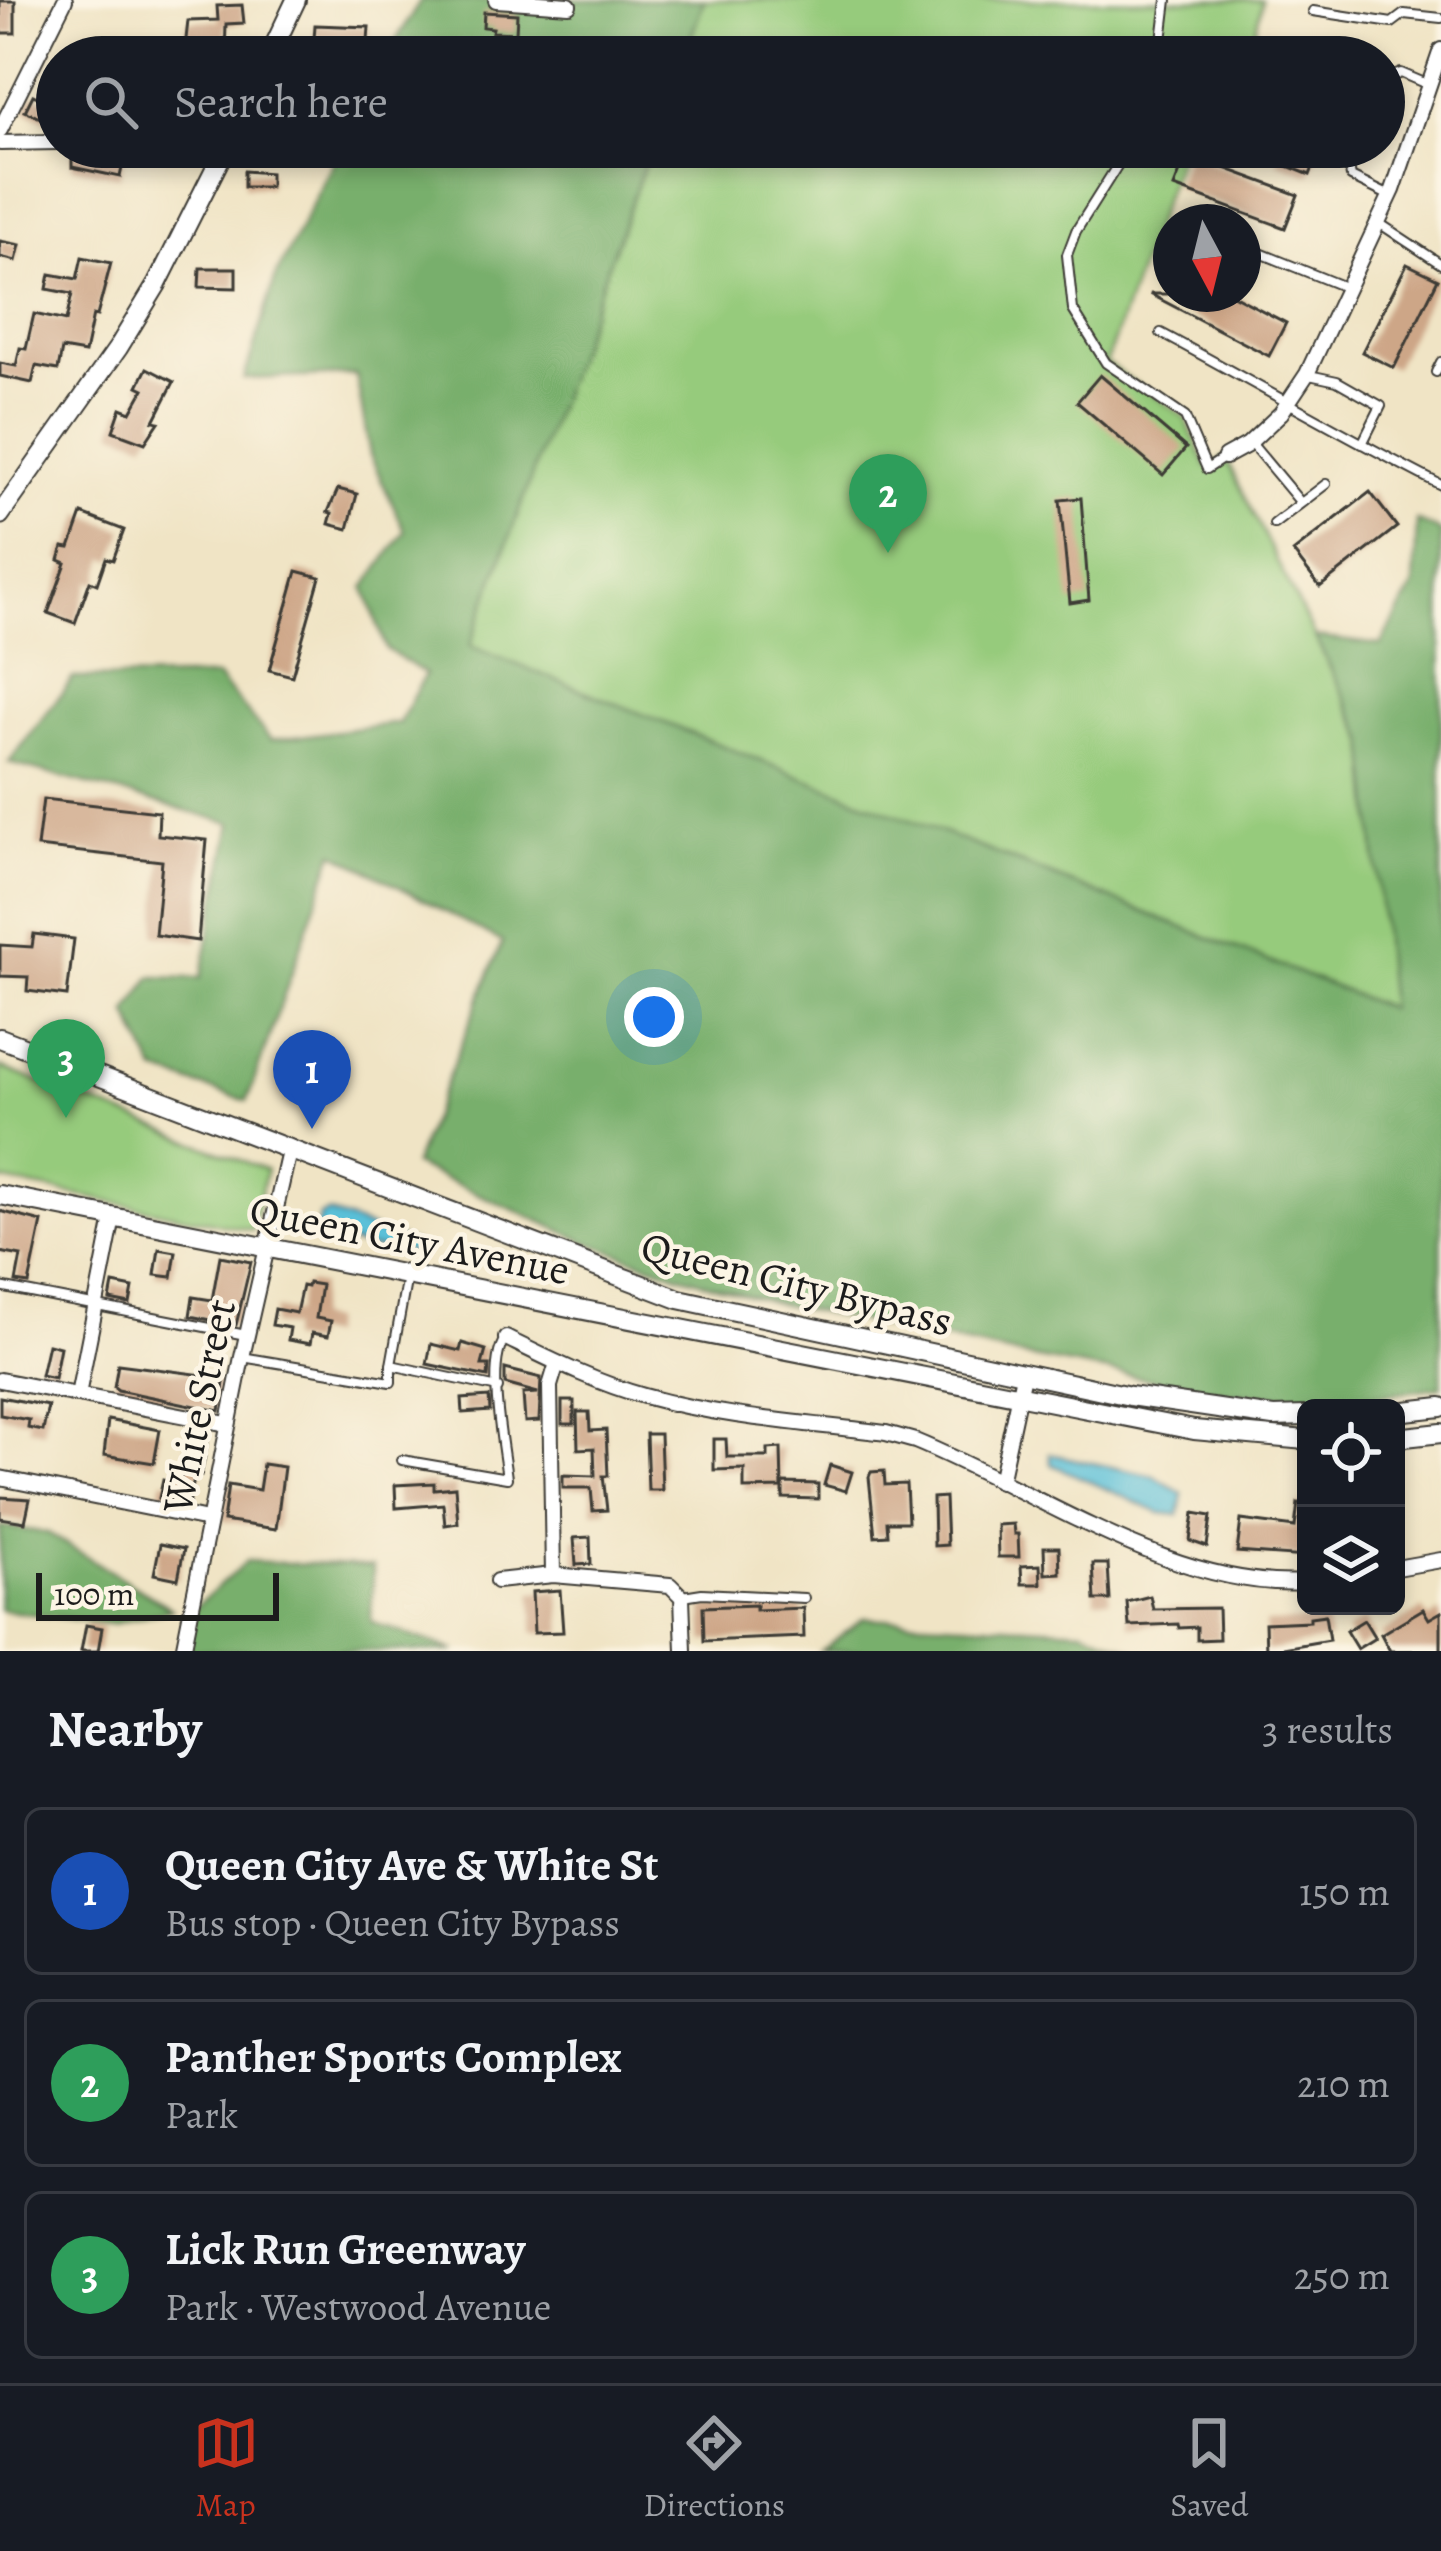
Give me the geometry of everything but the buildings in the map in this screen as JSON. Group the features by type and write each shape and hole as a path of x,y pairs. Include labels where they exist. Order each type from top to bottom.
{"main road":[{"path":"279,36 296,0"},
{"path":"0,515 107,364 157,284 215,168"},
{"name":"Queen City Bypass","path":"0,1038 680,1299 1023,1375 1204,1408 1297,1416"},
{"name":"Queen City Avenue","path":"0,1195 1018,1397"},
{"path":"1018,1397 1194,1430 1297,1439"},
{"path":"1405,1411 1441,1407"},
{"path":"1405,1437 1441,1433"}],"street":[{"path":"47,36 65,0"},
{"path":"496,0 569,5"},
{"path":"1405,155 1441,50"},
{"path":"0,130 36,58"},
{"path":"0,143 36,142"},
{"path":"1226,457 1250,442 1290,401 1307,374 1400,168"},
{"name":"White Street","path":"183,1651 227,1424 290,1148"},
{"path":"78,1395 113,1218"},
{"name":"Queen City Avenue","path":"506,1338 599,1382 685,1406 901,1437 1192,1569 1251,1582 1297,1582"},
{"path":"553,1575 550,1386 557,1363"},
{"path":"1000,1482 1023,1375"},
{"path":"0,1380 227,1424"},
{"path":"0,1478 208,1520"},
{"path":"1405,1566 1441,1560"},
{"path":"497,1581 553,1575 670,1585 682,1597 684,1651"}],"lane":[{"path":"1163,36 1167,0"},
{"path":"1313,11 1392,22 1404,14 1441,18"},
{"path":"1405,76 1430,86"},
{"path":"1116,168 1076,231 1067,255 1073,310 1106,363 1185,417 1207,469 1226,457"},
{"path":"1349,168 1351,177 1390,196"},
{"path":"1379,223 1441,264"},
{"path":"1261,252 1349,289"},
{"path":"1162,333 1290,401 1313,420 1441,485"},
{"path":"1307,374 1337,381 1381,406 1361,444"},
{"path":"1250,442 1301,503"},
{"path":"1274,524 1326,484"},
{"path":"242,1357 392,1382 407,1275"},
{"path":"0,1287 246,1336"},
{"path":"402,1460 507,1478 497,1388 499,1347 506,1338"},
{"path":"391,1365 497,1388"},
{"path":"682,1597 702,1593 804,1598"}],"green space":[{"path":"421,0 704,0 691,36 399,36"},
{"path":"704,0 1262,0 1255,36 691,36"},
{"path":"330,168 643,168 470,646 1389,1009 1366,740 1315,637 1381,645 1414,585 1417,521 1441,532 1441,1387 1353,1399 1232,1394 1026,1357 779,1304 587,1242 413,1165 502,942 334,852 247,1101 156,1072 128,1013 151,977 201,978 232,823 9,763 73,678 217,677 271,740 399,723 425,674 386,649 365,588 405,531 370,455 356,375 244,379 276,276"},
{"path":"643,168 1175,168 1162,204 1153,204 1153,229 1106,363 1185,417 1207,468 1225,457 1366,740 1390,1009 469,646"},
{"path":"0,1067 266,1170 252,1230 0,1180"},
{"path":"0,1526 48,1533 172,1609 112,1624 0,1610"},
{"path":"247,1561 373,1567 371,1622 456,1651 183,1651 191,1611"},
{"path":"864,1618 1083,1629 1135,1651 821,1651"}],"water":[{"path":"328,1213 415,1244 414,1254 314,1235 320,1216"},
{"path":"1050,1454 1154,1476 1183,1494 1179,1515 1160,1513 1051,1464"}],"place":[{"name":"Panther Sports Complex","path":"888,553"},
{"name":"Lick Run Greenway","path":"66,1118"},
{"name":"Queen City Ave & White St","path":"312,1129"}]}
